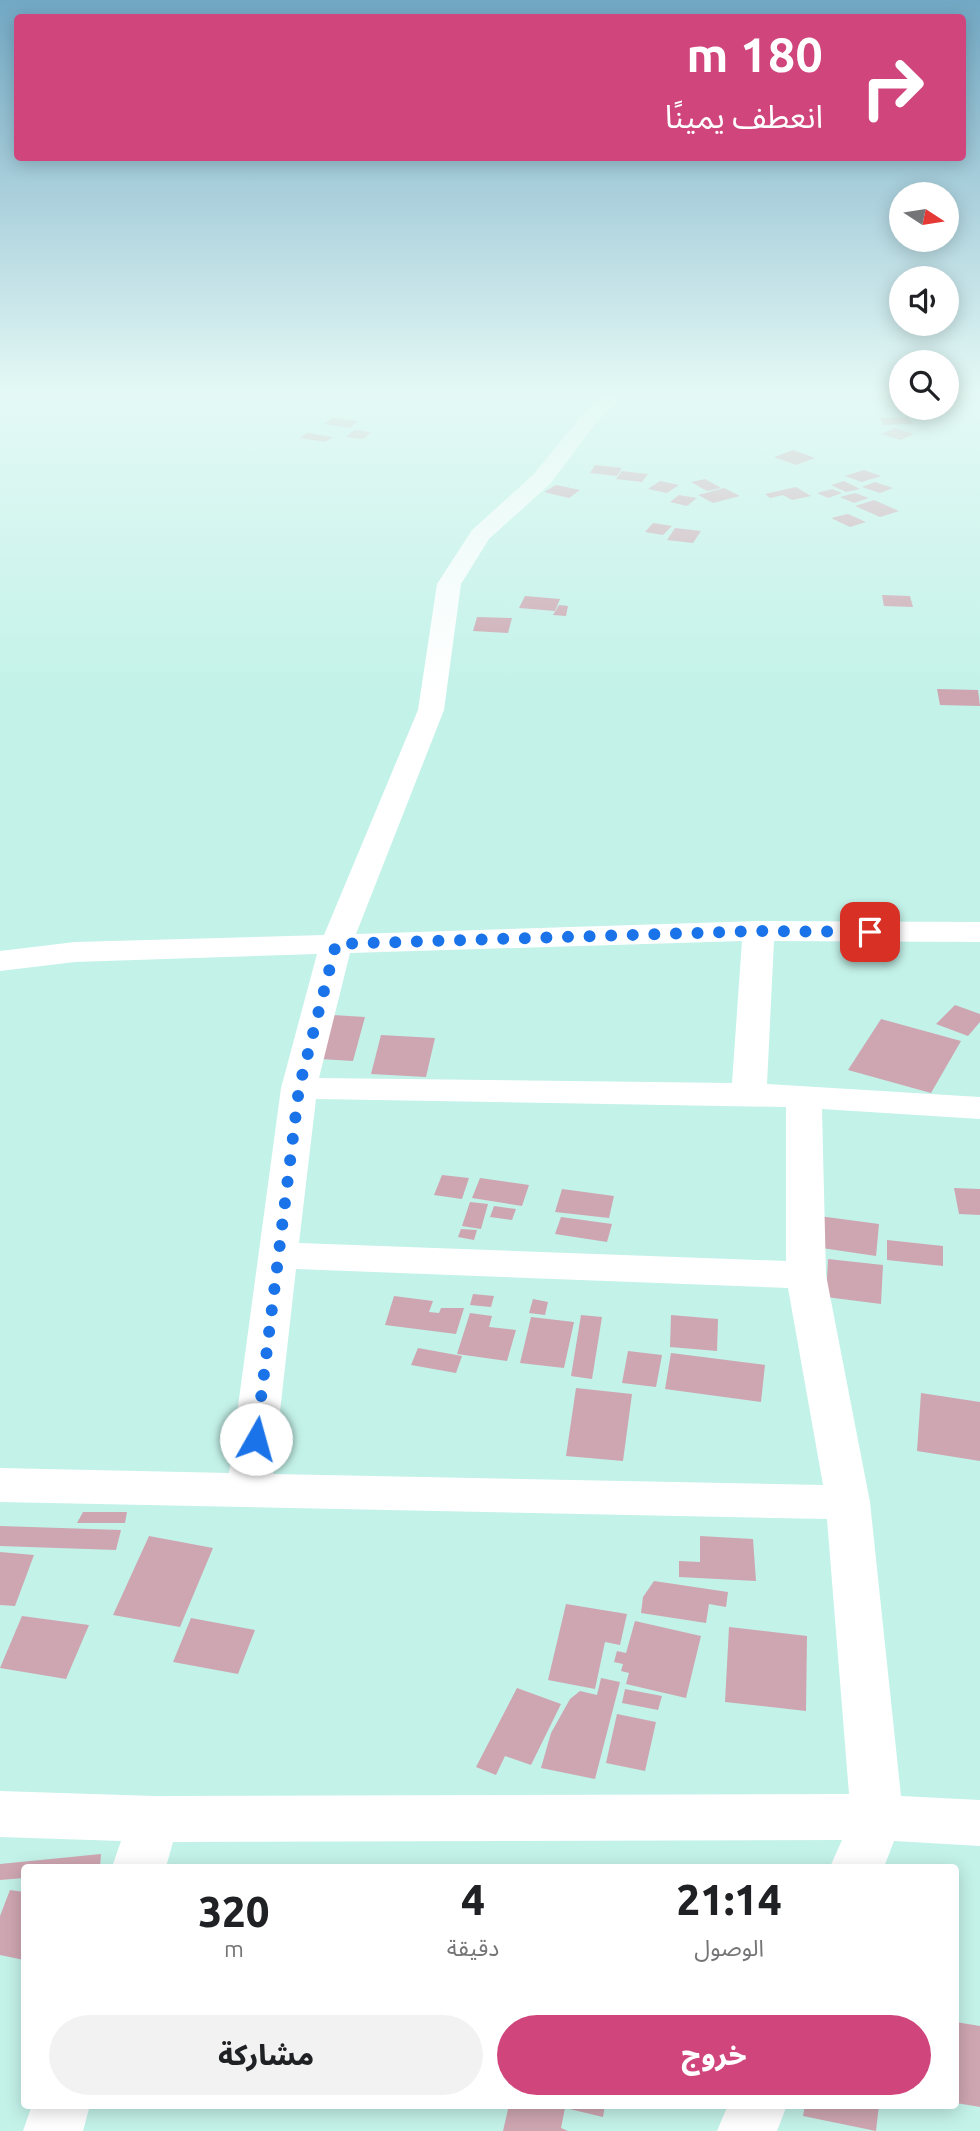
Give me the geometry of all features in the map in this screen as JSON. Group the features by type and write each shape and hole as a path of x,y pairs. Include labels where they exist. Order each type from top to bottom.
{"street":[{"path":"249,1491 299,1088 336,944 431,710 449,584 480,535 528,491"},
{"path":"749,1094 759,931"},
{"path":"0,961 75,952 759,931 980,932"},
{"path":"299,1088 749,1094 980,1108"},
{"path":"804,1099 806,1275 848,1502 877,1817 857,1864"},
{"path":"280,1255 806,1275"},
{"path":"0,1485 848,1502"},
{"path":"0,1814 154,1819 877,1817 980,1823"},
{"path":"140,1864 154,1819"},
{"path":"53,2131 60,2109"},
{"path":"747,2131 756,2109"}],"building":[{"path":"545,491 578,491 569,498"},
{"path":"711,491 731,491 740,496 713,503 698,495"},
{"path":"803,491 811,496 792,500 783,495 770,498 765,494"},
{"path":"838,491 842,493 828,498 817,493"},
{"path":"855,493 869,498 854,503 840,497"},
{"path":"679,495 697,498 687,506 670,502"},
{"path":"874,500 899,511 880,517 855,506"},
{"path":"848,514 866,522 850,527 831,518"},
{"path":"653,523 672,526 663,535 645,532"},
{"path":"675,528 701,531 693,543 667,540"},
{"path":"882,595 910,596 913,607 884,606"},
{"path":"525,596 560,599 555,611 519,608"},
{"path":"559,605 568,606 566,616 553,615"},
{"path":"477,617 512,618 508,633 473,631"},
{"path":"937,689 978,690 980,706 940,705"},
{"path":"955,1005 980,1014 980,1022 968,1036 936,1024"},
{"path":"317,1014 365,1017 353,1061 304,1058"},
{"path":"881,1019 961,1041 931,1093 848,1070"},
{"path":"381,1035 435,1038 426,1077 371,1074"},
{"path":"442,1175 469,1178 462,1199 434,1195"},
{"path":"480,1178 529,1185 522,1206 472,1198"},
{"path":"954,1188 980,1189 980,1215 959,1214"},
{"path":"562,1189 614,1196 609,1218 555,1212"},
{"path":"470,1202 488,1204 481,1229 462,1226"},
{"path":"494,1206 516,1209 512,1220 490,1217"},
{"path":"819,1216 879,1224 876,1256 815,1247"},
{"path":"561,1217 612,1224 607,1242 555,1234"},
{"path":"461,1229 477,1230 474,1240 458,1237"},
{"path":"887,1240 943,1246 943,1266 887,1260"},
{"path":"828,1259 883,1265 881,1304 826,1297"},
{"path":"473,1294 494,1296 491,1307 470,1305"},
{"path":"394,1296 433,1301 429,1312 439,1313 441,1308 464,1308 456,1334 385,1325"},
{"path":"533,1299 548,1302 545,1315 529,1313"},
{"path":"470,1313 492,1316 489,1327 516,1330 507,1361 457,1354"},
{"path":"581,1315 602,1317 592,1379 571,1376"},
{"path":"671,1315 718,1319 717,1351 670,1347"},
{"path":"531,1317 574,1322 564,1368 520,1363"},
{"path":"418,1348 462,1356 456,1373 411,1365"},
{"path":"628,1351 662,1355 656,1387 622,1383"},
{"path":"671,1353 765,1365 761,1402 665,1389"},
{"path":"576,1388 632,1394 623,1461 566,1456"},
{"path":"921,1393 980,1402 980,1461 917,1451"},
{"path":"83,1512 127,1512 125,1523 77,1523"},
{"path":"0,1526 121,1530 116,1550 0,1546"},
{"path":"149,1536 213,1548 180,1627 113,1615"},
{"path":"700,1536 753,1539 756,1581 679,1577 679,1561 700,1562"},
{"path":"0,1552 34,1555 15,1606 0,1605"},
{"path":"654,1581 728,1592 726,1607 709,1604 706,1623 641,1613 643,1597"},
{"path":"566,1604 627,1614 620,1645 605,1642 595,1689 548,1680"},
{"path":"22,1616 89,1625 66,1679 0,1668"},
{"path":"191,1618 255,1630 238,1674 173,1662"},
{"path":"635,1621 701,1636 686,1698 626,1684 629,1673 621,1671 623,1664 614,1662 617,1651 626,1653"},
{"path":"729,1627 807,1636 806,1711 725,1702"},
{"path":"601,1678 620,1682 595,1779 541,1768 551,1733 570,1699 580,1691 597,1695"},
{"path":"517,1688 561,1704 531,1765 505,1756 496,1775 476,1767"},
{"path":"625,1689 662,1696 658,1710 622,1703"},
{"path":"617,1714 656,1722 645,1771 606,1763"},
{"path":"101,1854 100,1864 21,1864 21,1878 0,1880 0,1864"},
{"path":"10,1890 21,1892 21,1959 0,1955 0,1916"},
{"path":"959,2022 980,2026 980,2107 959,2104"},
{"path":"508,2109 565,2109 561,2128 568,2131 503,2131"},
{"path":"569,2109 604,2109 603,2117"},
{"path":"804,2109 879,2109 876,2131 803,2116"}],"route":[{"path":"256,1439 299,1088 336,944 759,931 870,932"}]}
